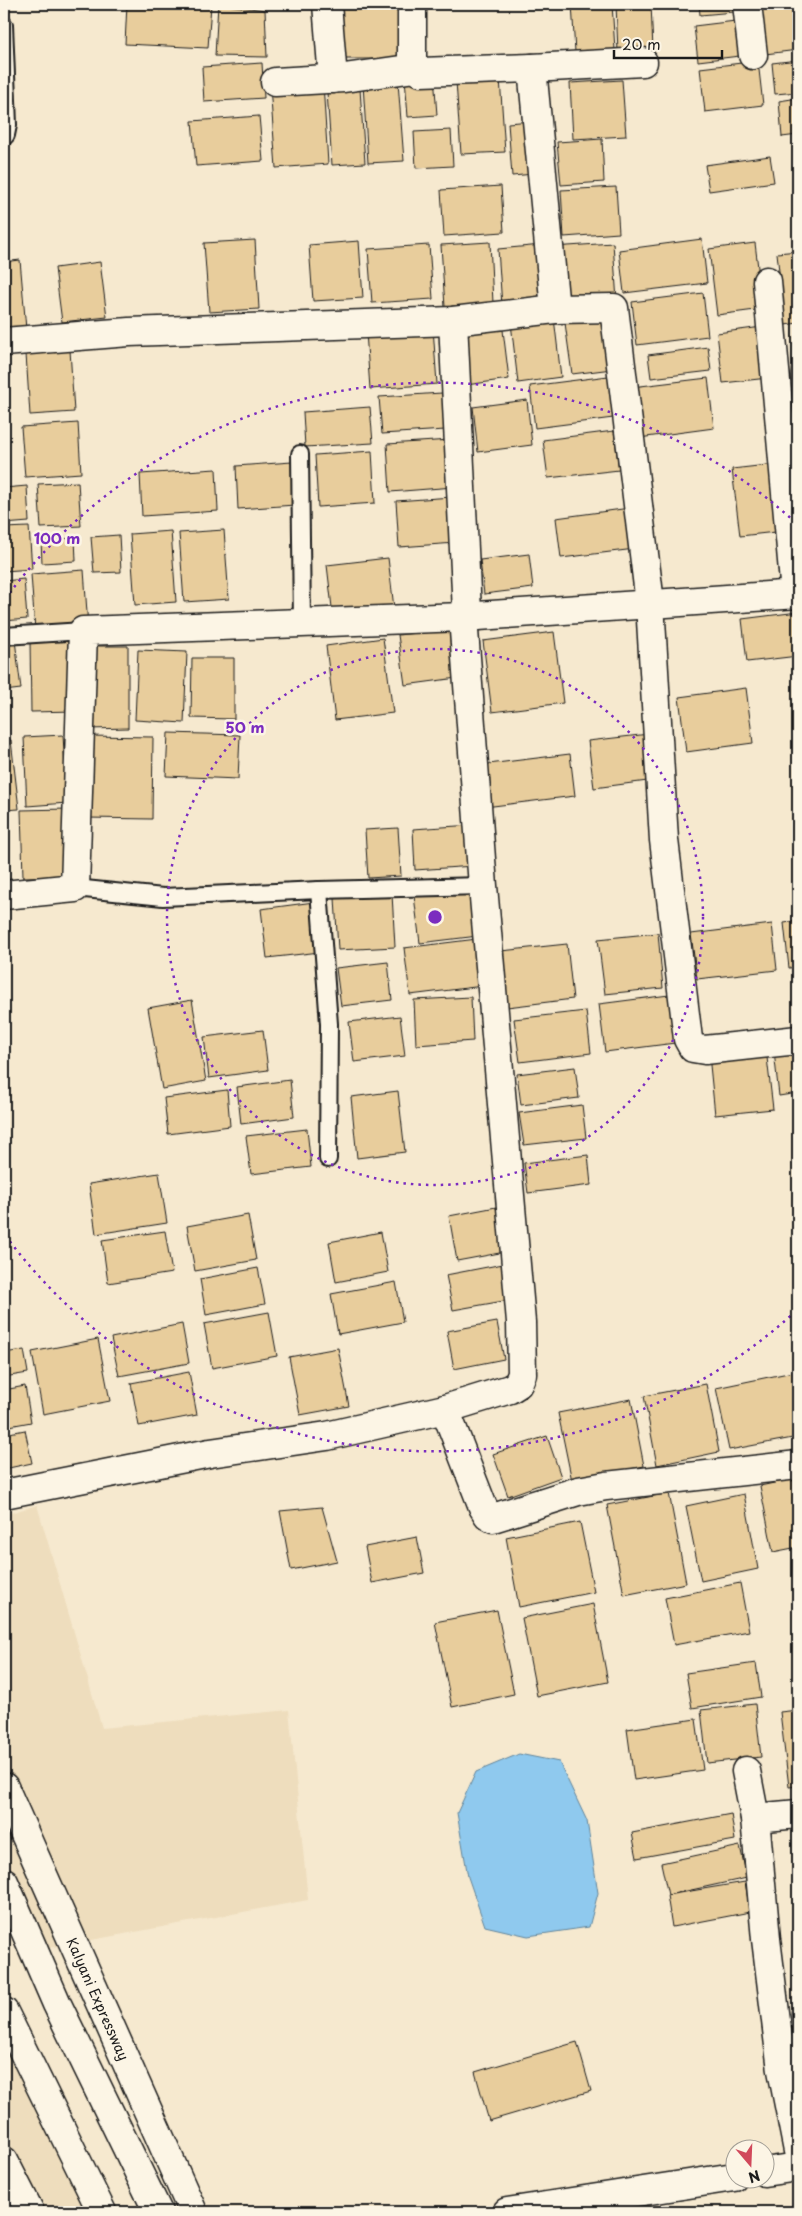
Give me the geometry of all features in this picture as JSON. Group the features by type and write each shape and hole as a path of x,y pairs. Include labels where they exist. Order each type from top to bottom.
{"main road":[{"path":"327,4 333,79"},
{"path":"412,4 412,61 415,68 421,72 643,62"},
{"path":"747,4 753,55"},
{"path":"275,82 333,79 415,68"},
{"path":"532,68 554,309"},
{"path":"4,895 75,888 83,631 463,617 796,594 767,281"},
{"path":"4,342 129,332 453,321 554,309 612,308 614,310 650,603 664,840 688,1040 693,1048 705,1050 798,1040"},
{"path":"4,1494 210,1453 326,1436 445,1409 510,1389 518,1384 522,1374 521,1322 483,886 463,617 467,612 453,321"},
{"path":"445,1409 483,1507 488,1515 493,1518 578,1491 606,1486 798,1465"},
{"path":"746,1771 755,1818 766,1939 782,2070 798,2151"},
{"name":"Kalyani Expressway","path":"4,1787 193,2212"},
{"path":"755,1818 798,1814"},
{"path":"4,1882 57,2004 158,2212"},
{"path":"4,2012 102,2212"},
{"path":"4,2161 30,2212"},
{"path":"774,2171 798,2167"},
{"path":"508,2212 724,2179"}],"lane":[{"path":"4,26 8,125 4,138"},
{"path":"300,454 302,622"},
{"path":"4,636 83,631"},
{"path":"75,888 163,897 319,890 483,886"},
{"path":"319,890 329,1024 328,1159"}],"shaded area":[{"path":"37,1505 102,1728 289,1710 308,1900 32,1951 4,1886 4,1515"},
{"path":"4,1997 99,2212 4,2212"}],"water":[{"path":"519,1754 559,1762 587,1821 598,1893 589,1927 528,1936 485,1926 468,1877 457,1813 476,1772"}],"building":[{"path":"127,4 211,4 208,48 125,44"},
{"path":"218,4 265,10 267,57 215,56"},
{"path":"572,4 612,4 615,50 575,52"},
{"path":"616,4 651,4 653,50 618,52"},
{"path":"699,4 745,4 745,11 700,15"},
{"path":"751,4 795,4 798,50 757,55"},
{"path":"341,5 405,5 405,59 341,59"},
{"path":"744,20 748,55 698,61 694,26"},
{"path":"798,60 798,92 775,94 772,63"},
{"path":"758,61 763,105 705,112 700,68"},
{"path":"262,63 264,98 204,102 202,67"},
{"path":"434,76 437,115 408,117 405,78"},
{"path":"500,78 505,152 461,154 456,81"},
{"path":"622,80 626,136 573,139 570,83"},
{"path":"398,82 404,161 368,163 363,84"},
{"path":"323,83 328,164 276,168 270,86"},
{"path":"360,89 365,163 332,165 327,92"},
{"path":"798,98 798,135 782,137 779,101"},
{"path":"259,116 263,161 196,166 192,121"},
{"path":"531,121 534,174 512,176 508,123"},
{"path":"451,130 453,166 416,168 414,132"},
{"path":"602,139 604,182 561,185 557,142"},
{"path":"770,156 774,182 709,191 705,165"},
{"path":"501,186 504,232 444,236 441,190"},
{"path":"616,187 619,233 564,237 561,190"},
{"path":"702,239 707,283 624,293 619,250"},
{"path":"255,240 259,309 209,312 204,243"},
{"path":"359,241 363,298 313,301 309,245"},
{"path":"490,242 493,303 445,307 441,245"},
{"path":"613,243 617,301 557,305 553,247"},
{"path":"755,243 763,309 717,315 709,249"},
{"path":"429,245 433,299 372,303 368,249"},
{"path":"542,245 546,303 502,306 498,249"},
{"path":"798,251 798,323 785,325 777,253"},
{"path":"20,260 26,329 4,331 4,262"},
{"path":"100,262 107,317 62,322 55,268"},
{"path":"703,293 708,336 637,345 632,302"},
{"path":"554,318 561,377 518,383 511,323"},
{"path":"607,318 612,369 572,374 565,323"},
{"path":"502,322 509,379 466,385 458,328"},
{"path":"762,327 768,378 723,383 717,333"},
{"path":"433,328 437,384 370,389 366,332"},
{"path":"708,347 711,371 651,378 648,355"},
{"path":"70,350 74,412 30,415 26,354"},
{"path":"616,375 621,417 535,428 530,386"},
{"path":"708,378 714,428 639,438 632,387"},
{"path":"442,393 445,430 382,434 379,397"},
{"path":"527,400 532,445 478,452 473,407"},
{"path":"370,407 373,443 305,447 303,412"},
{"path":"78,423 81,473 25,477 21,427"},
{"path":"614,431 619,470 548,478 543,440"},
{"path":"451,440 454,487 390,492 387,444"},
{"path":"372,451 375,503 318,507 315,455"},
{"path":"292,462 295,505 238,509 236,466"},
{"path":"776,464 785,531 740,536 732,469"},
{"path":"216,469 218,511 142,516 140,474"},
{"path":"78,482 81,526 41,528 38,484"},
{"path":"27,486 29,522 4,524 4,488"},
{"path":"452,497 456,543 399,547 396,501"},
{"path":"630,508 635,549 561,558 556,518"},
{"path":"29,527 32,569 4,571 4,528"},
{"path":"224,530 229,599 184,602 179,533"},
{"path":"171,531 176,602 135,605 130,534"},
{"path":"119,535 121,572 94,573 91,537"},
{"path":"75,538 76,561 42,563 41,540"},
{"path":"529,554 533,588 484,594 480,560"},
{"path":"388,558 394,608 333,616 327,565"},
{"path":"84,570 88,627 35,630 31,574"},
{"path":"24,579 27,619 4,621 4,581"},
{"path":"798,612 798,656 747,662 742,619"},
{"path":"451,629 457,678 405,685 398,635"},
{"path":"554,632 563,703 492,712 483,641"},
{"path":"383,638 393,713 335,720 326,646"},
{"path":"15,640 21,689 4,691 4,641"},
{"path":"30,640 74,640 75,711 31,712"},
{"path":"89,646 128,646 128,728 89,729"},
{"path":"138,650 187,652 184,723 135,720"},
{"path":"192,658 234,658 234,719 191,718"},
{"path":"746,688 753,743 686,752 679,697"},
{"path":"168,733 240,735 238,779 166,776"},
{"path":"649,734 655,780 594,788 588,741"},
{"path":"63,735 67,803 27,806 24,737"},
{"path":"88,736 153,737 152,819 87,818"},
{"path":"11,740 19,809 4,810 4,741"},
{"path":"570,754 575,796 485,807 480,765"},
{"path":"67,809 69,876 23,877 21,810"},
{"path":"472,825 474,866 415,870 413,829"},
{"path":"398,828 401,876 368,878 365,830"},
{"path":"473,888 478,936 420,943 414,896"},
{"path":"392,894 395,947 338,950 335,898"},
{"path":"314,902 320,952 267,958 261,909"},
{"path":"798,921 798,967 789,968 784,923"},
{"path":"772,924 777,970 697,979 691,934"},
{"path":"658,933 663,988 605,994 598,939"},
{"path":"477,939 483,986 410,995 404,948"},
{"path":"567,944 573,999 507,1007 501,951"},
{"path":"388,962 392,1000 341,1006 336,968"},
{"path":"669,995 675,1043 605,1052 599,1004"},
{"path":"471,997 473,1041 416,1045 414,1000"},
{"path":"192,1000 206,1081 162,1089 148,1008"},
{"path":"586,1011 591,1053 520,1062 514,1019"},
{"path":"400,1016 405,1056 354,1062 349,1022"},
{"path":"263,1030 268,1070 209,1078 204,1037"},
{"path":"798,1048 798,1093 779,1096 774,1051"},
{"path":"766,1049 773,1109 715,1115 709,1055"},
{"path":"575,1067 579,1098 521,1105 517,1074"},
{"path":"290,1080 294,1117 241,1124 237,1087"},
{"path":"227,1090 230,1126 168,1134 164,1098"},
{"path":"398,1091 405,1152 357,1158 351,1097"},
{"path":"582,1105 586,1138 524,1145 519,1113"},
{"path":"307,1129 311,1167 251,1174 246,1136"},
{"path":"588,1155 591,1185 528,1193 524,1163"},
{"path":"159,1173 167,1223 96,1234 89,1184"},
{"path":"496,1207 505,1252 457,1261 449,1216"},
{"path":"248,1215 256,1260 195,1271 187,1226"},
{"path":"165,1231 172,1273 108,1283 102,1240"},
{"path":"381,1232 388,1272 336,1282 329,1242"},
{"path":"503,1264 509,1300 453,1310 446,1275"},
{"path":"258,1268 265,1304 206,1315 200,1279"},
{"path":"396,1282 403,1322 338,1334 331,1294"},
{"path":"269,1312 277,1356 212,1368 204,1324"},
{"path":"497,1322 504,1359 454,1369 447,1331"},
{"path":"182,1324 189,1363 119,1376 111,1338"},
{"path":"98,1339 110,1401 43,1414 32,1352"},
{"path":"338,1348 349,1406 300,1415 289,1357"},
{"path":"24,1350 28,1373 4,1377 4,1353"},
{"path":"189,1372 197,1415 139,1426 131,1383"},
{"path":"793,1372 798,1397 798,1437 729,1450 716,1388"},
{"path":"706,1384 719,1452 657,1465 644,1396"},
{"path":"25,1386 31,1422 4,1427 4,1390"},
{"path":"631,1399 644,1466 572,1481 558,1413"},
{"path":"25,1430 32,1463 4,1469 4,1434"},
{"path":"547,1436 561,1477 508,1496 493,1454"},
{"path":"798,1478 798,1547 773,1552 760,1486"},
{"path":"669,1493 686,1583 624,1595 607,1505"},
{"path":"744,1494 758,1569 701,1581 686,1506"},
{"path":"322,1507 337,1561 291,1570 280,1511"},
{"path":"580,1522 594,1592 519,1607 506,1537"},
{"path":"417,1537 424,1573 372,1583 365,1547"},
{"path":"740,1583 749,1631 674,1645 665,1598"},
{"path":"593,1604 608,1682 537,1696 522,1618"},
{"path":"497,1610 514,1694 452,1707 435,1622"},
{"path":"756,1663 761,1697 692,1708 686,1673"},
{"path":"755,1704 761,1757 707,1763 701,1710"},
{"path":"798,1710 798,1786 789,1787 780,1712"},
{"path":"696,1719 703,1770 634,1780 627,1729"},
{"path":"731,1814 735,1840 637,1858 632,1833"},
{"path":"740,1846 747,1878 668,1895 661,1863"},
{"path":"745,1882 750,1912 672,1927 667,1895"},
{"path":"577,2042 591,2091 489,2121 475,2072"}]}
